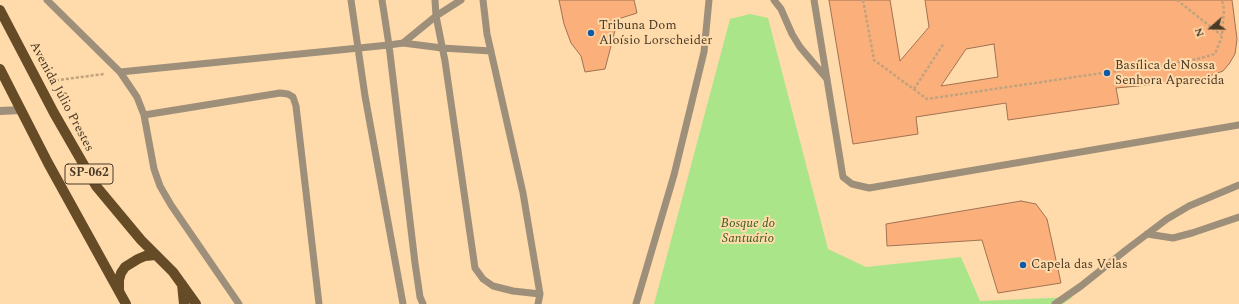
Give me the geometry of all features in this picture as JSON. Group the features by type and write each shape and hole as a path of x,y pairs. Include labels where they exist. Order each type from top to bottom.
{"main road":[{"name":"Avenida Júlio Prestes","path":"0,10 4,29 39,82 69,140 96,186 141,240 182,284 196,304"},
{"name":"SP-062","path":"0,68 48,163 126,304"},
{"path":"119,291 121,272 126,267 138,258 156,255"},
{"path":"182,284 184,304"}],"street":[{"path":"0,112 20,110"}],"lane":[{"path":"47,0 120,72 137,97 144,115 154,169 160,186 170,206 239,304"},
{"path":"351,0 365,96 403,304"},
{"path":"382,0 389,45 415,263 420,296 423,304"},
{"path":"435,0 436,16 475,268 483,279 493,286 513,291 540,294"},
{"path":"403,43 436,16 461,0"},
{"path":"483,0 487,34 524,193 540,294 538,304"},
{"path":"636,304 674,175 704,52 709,0"},
{"path":"774,0 782,9 792,34 800,47 828,79"},
{"path":"814,0 844,177 852,184 868,188 1239,126"},
{"path":"120,72 403,43 442,48 491,51"},
{"path":"144,115 280,93 288,94 293,97 296,106 319,304"},
{"path":"1055,304 1081,286 1167,219 1190,206 1239,185"},
{"path":"1147,234 1173,238 1239,217"}],"path":[{"path":"863,0 874,60 927,99 1197,59 1215,54 1222,36 1224,9 1222,0"},
{"path":"1177,0 1222,36"},
{"path":"914,89 944,43"},
{"path":"39,82 120,72"}],"green space":[{"name":"Bosque do Santuário","path":"750,14 768,18 828,249 866,267 961,257 980,301 1073,297 1063,304 654,304 730,19"}],"building":[{"name":"Tribuna Dom Aloísio Lorscheider","path":"559,0 634,0 637,13 618,19 605,69 585,72 581,56 571,43 564,24"},
{"name":"Basílica de Nossa Senhora Aparecida","path":"829,0 890,0 900,61 929,27 925,0 1232,0 1237,39 1235,54 1223,71 1207,77 1116,88 1119,104 1008,120 1006,103 916,117 918,134 853,144","holes":["994,44 998,77 941,86 966,49"]},
{"name":"Capela das Velas","path":"1021,201 1036,204 1047,219 1061,283 998,293 982,240 887,246 886,224"}],"place":[{"name":"Tribuna Dom Aloísio Lorscheider","path":"591,33"},
{"name":"Basílica de Nossa Senhora Aparecida","path":"1107,73"},
{"name":"Capela das Velas","path":"1023,265"}]}
